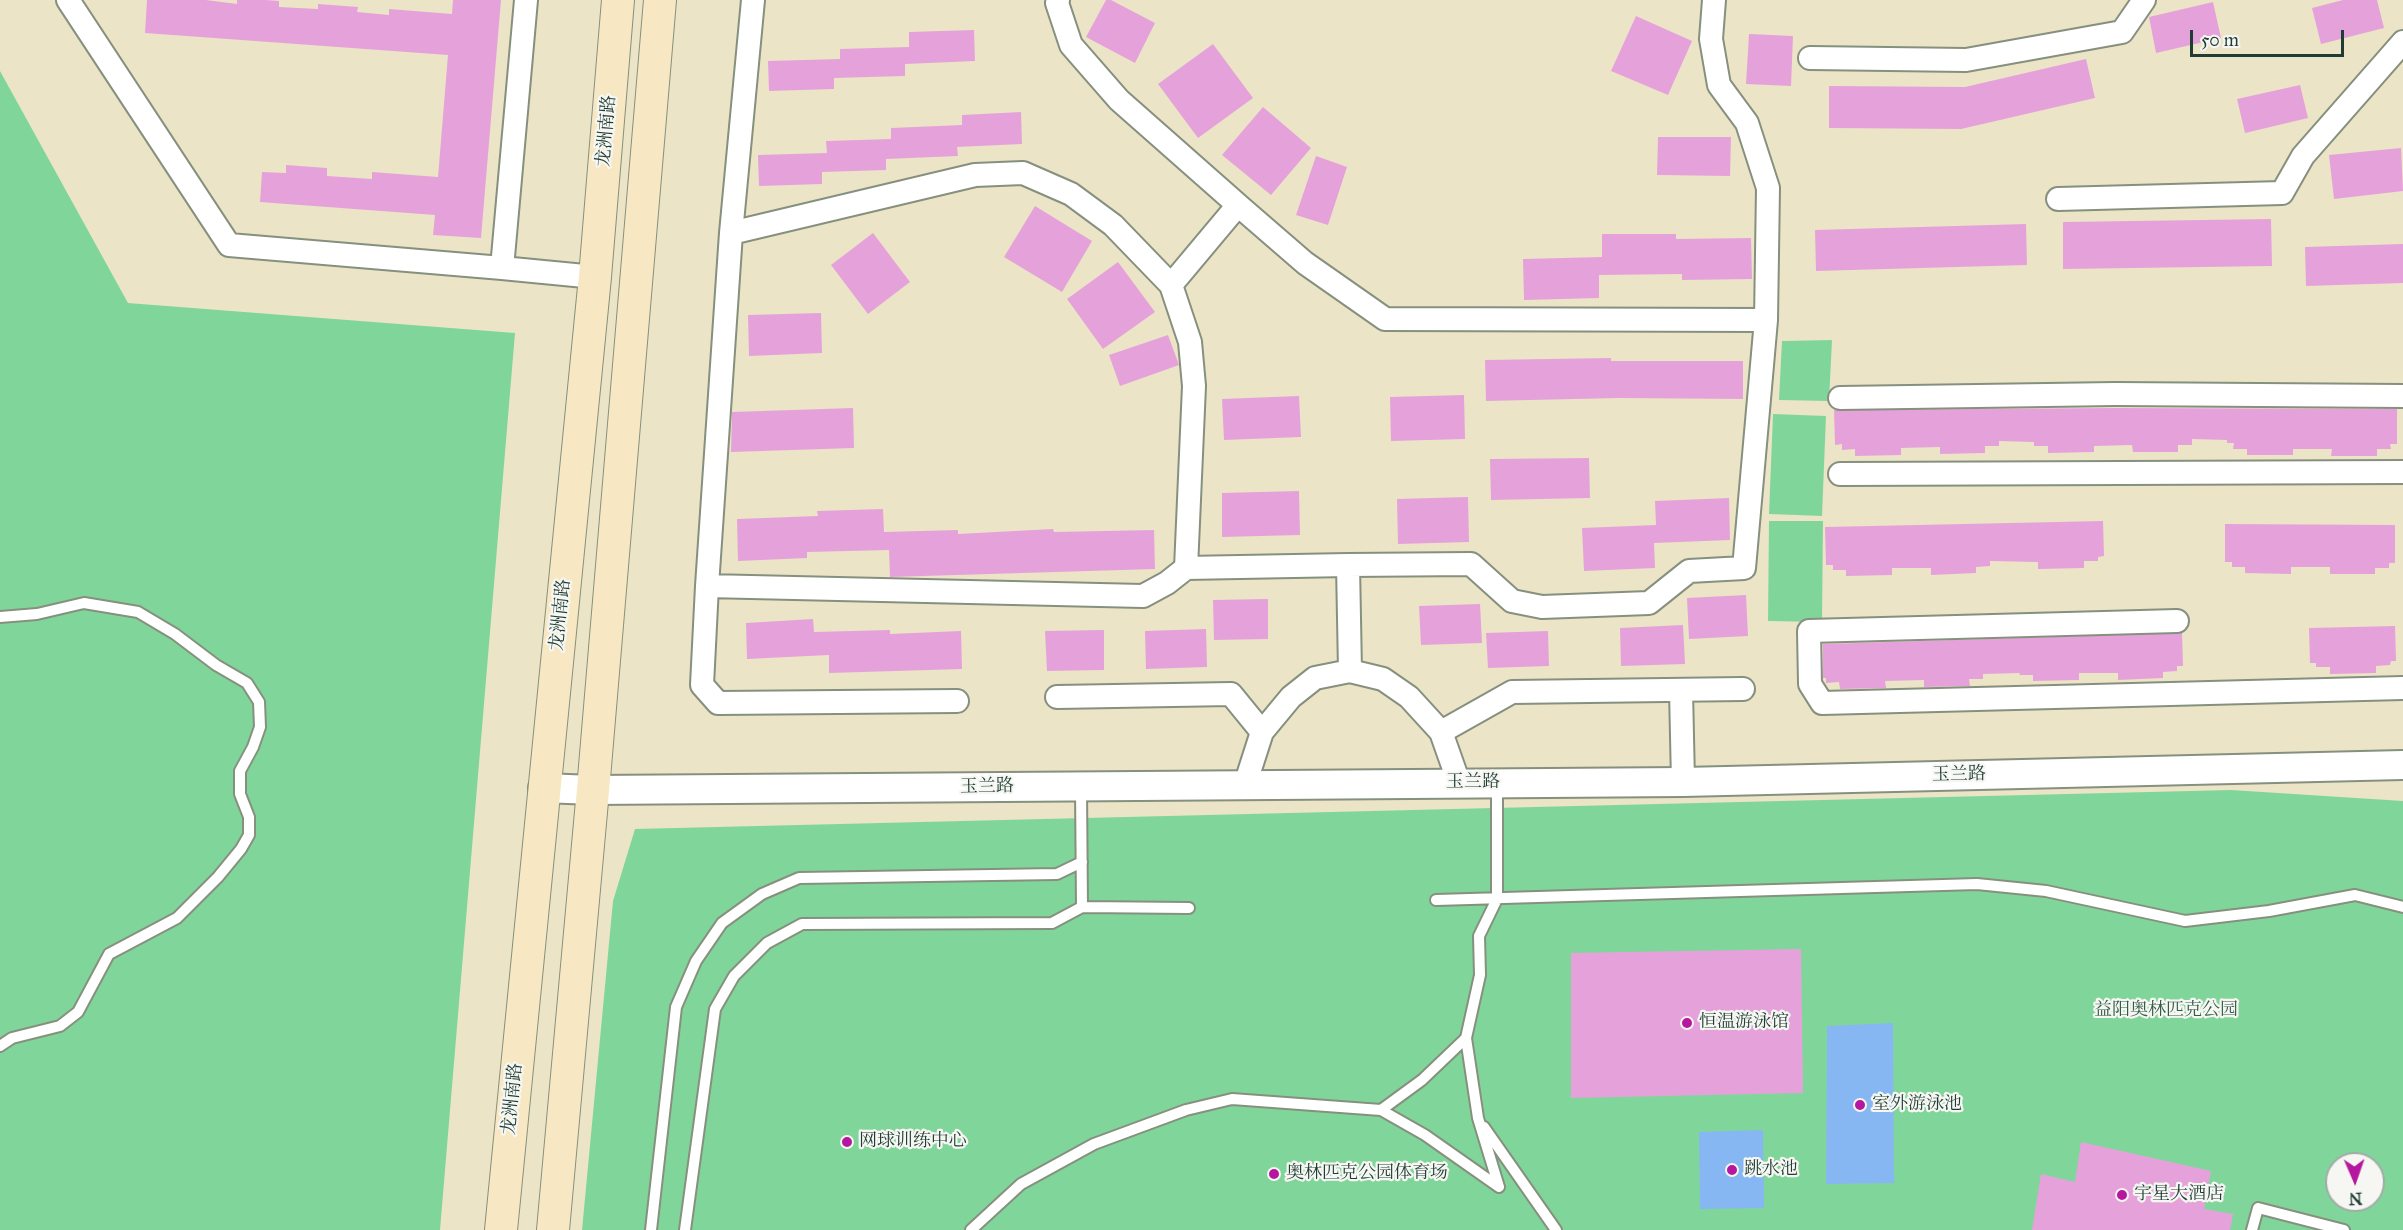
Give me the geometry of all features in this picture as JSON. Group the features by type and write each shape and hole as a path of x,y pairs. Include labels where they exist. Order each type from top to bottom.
{"main road":[{"name":"龙洲南路","path":"501,1230 595,277 618,0"},
{"path":"553,1230 660,0"}],"street":[{"path":"68,0 229,245 595,277"},
{"path":"502,268 526,0"},
{"path":"753,0 731,233 702,685 718,703 957,700"},
{"path":"1058,0 1071,45 1119,100 1305,263 1385,319 1766,320"},
{"path":"707,586 1143,596 1167,583 1186,568 1471,564 1512,601 1542,607 1649,603 1689,571 1744,568 1766,320 1768,188 1747,123 1719,85 1711,39 1714,0"},
{"path":"1810,58 1966,60 2122,32 2144,0"},
{"path":"2058,199 2282,193 2303,156 2403,42"},
{"path":"731,233 975,175 1023,173 1071,194 1113,225 1171,285 1190,342 1194,386 1186,568"},
{"path":"1171,285 1238,205"},
{"path":"1840,398 2115,394 2403,396"},
{"path":"1840,474 2403,472"},
{"path":"1348,565 1350,671"},
{"path":"2177,621 1809,631 1810,684 1822,703 2403,688"},
{"path":"1245,784 1262,732 1291,697 1315,678 1350,671 1383,679 1409,698 1441,732 1459,783"},
{"path":"1441,732 1512,692 1743,688"},
{"path":"1681,690 1683,782"},
{"path":"1057,697 1231,694 1262,732"},
{"name":"玉兰路","path":"543,788 593,790 1683,782 2403,765"}],"lane":[{"path":"0,617 37,614 84,603 138,612 175,634 216,665 247,683 258,702 260,727 253,747 240,771 240,794 249,817 249,835 241,849 218,877 177,918 109,954 78,1012 60,1026 12,1038 0,1046"},
{"path":"971,1230 1022,1184 1094,1144 1186,1110 1232,1099 1381,1110 1425,1135 1499,1187 1478,1118 1466,1038 1480,975 1479,936 1497,899 1497,783"},
{"path":"1082,786 1082,907"},
{"path":"651,1230 676,1007 696,961 722,923 762,894 799,878 1057,874 1082,862"},
{"path":"1436,900 1977,884 2046,891 2185,921 2269,911 2355,895 2403,907"},
{"path":"685,1230 715,1009 734,976 767,943 802,924 1052,923 1082,907 1189,908"},
{"path":"1381,1110 1422,1080 1466,1038"},
{"path":"1478,1118 1556,1230"},
{"path":"2252,1230 2258,1208 2344,1230"}],"green space":[{"path":"0,71 128,303 515,333 440,1230 0,1230"},
{"path":"1832,340 1829,401 1779,400 1782,341"},
{"path":"1773,414 1826,416 1822,516 1769,514"},
{"path":"1769,521 1823,521 1822,622 1768,621"},
{"name":"益阳奥林匹克公园","path":"2231,790 2403,801 2403,1230 582,1230 613,901 635,829"}],"water":[{"name":"室外游泳池","path":"1893,1023 1894,1183 1826,1184 1827,1026"},
{"name":"跳水池","path":"1763,1130 1764,1208 1700,1209 1699,1132"}],"building":[{"path":"147,0 206,0 237,4 237,0 265,0 279,1 279,7 318,9 318,4 358,7 357,12 389,15 389,9 452,14 453,0 501,0 481,238 433,235 435,215 260,202 262,172 286,173 286,165 327,168 327,176 372,179 372,172 438,177 448,55 145,33"},
{"path":"1106,0 1111,0 1155,23 1135,63 1086,37"},
{"path":"2343,0 2377,0 2384,28 2321,44 2312,8"},
{"path":"2213,2 2221,38 2156,53 2149,17"},
{"path":"1636,16 1692,41 1668,95 1611,71"},
{"path":"974,30 975,61 905,64 905,76 834,78 834,89 769,91 768,61 840,59 840,49 909,47 909,32"},
{"path":"1749,34 1793,36 1791,86 1746,84"},
{"path":"1213,44 1253,98 1198,138 1158,84"},
{"path":"2086,59 2095,98 1961,129 1829,128 1829,86 1965,87"},
{"path":"2300,85 2308,118 2245,133 2237,99"},
{"path":"1263,107 1311,148 1271,195 1222,155"},
{"path":"1021,112 1022,144 957,147 958,156 886,159 886,170 822,172 822,184 759,186 758,155 827,153 826,141 891,139 891,128 962,125 962,115"},
{"path":"1658,137 1731,137 1730,176 1657,175"},
{"path":"2401,148 2403,191 2334,199 2329,155"},
{"path":"1316,156 1347,167 1328,225 1296,215"},
{"path":"1035,206 1092,241 1062,292 1004,257"},
{"path":"2271,219 2272,266 2063,269 2063,222"},
{"path":"2026,224 2027,265 1816,271 1815,230"},
{"path":"873,233 910,282 868,314 831,265"},
{"path":"1602,234 1676,234 1676,239 1751,238 1752,279 1682,280 1682,274 1599,275 1599,298 1524,300 1523,259 1602,257"},
{"path":"2403,244 2403,283 2306,286 2305,247"},
{"path":"1118,262 1155,312 1103,349 1067,299"},
{"path":"821,313 822,353 749,356 748,315"},
{"path":"1168,335 1179,365 1120,386 1109,355"},
{"path":"1611,358 1611,361 1743,361 1743,399 1619,398 1486,401 1485,360"},
{"path":"1464,395 1465,439 1391,441 1390,397"},
{"path":"1299,396 1301,437 1224,440 1222,399"},
{"path":"853,408 854,448 731,452 732,412"},
{"path":"2397,409 2397,444 2390,444 2391,449 2377,449 2377,456 2331,456 2332,449 2293,449 2293,455 2247,455 2247,449 2233,449 2234,443 2227,443 2227,440 2192,439 2192,445 2178,445 2178,452 2133,452 2132,445 2094,446 2094,452 2048,453 2048,446 2034,446 2034,442 1999,441 1999,446 1985,446 1985,453 1940,454 1940,447 1901,448 1901,455 1855,456 1855,449 1842,450 1842,444 1835,445 1834,410"},
{"path":"1589,458 1590,498 1491,500 1490,459"},
{"path":"1299,491 1300,535 1222,537 1222,493"},
{"path":"1468,497 1469,542 1398,544 1397,499"},
{"path":"1729,498 1730,540 1654,543 1655,568 1584,571 1582,528 1656,525 1655,501"},
{"path":"883,509 884,532 958,530 958,534 1053,529 1054,532 1154,530 1155,569 890,577 889,550 807,552 807,558 738,561 737,519 818,516 817,511"},
{"path":"2103,521 2104,556 2098,557 2098,561 2084,561 2084,568 2038,569 2038,562 1990,561 1990,566 1976,567 1976,573 1931,575 1931,568 1892,568 1892,575 1846,576 1846,570 1833,570 1833,565 1826,565 1825,527"},
{"path":"2225,524 2395,525 2395,563 2389,563 2389,568 2375,568 2375,574 2330,574 2330,567 2291,567 2291,574 2245,573 2245,567 2232,567 2232,562 2225,562"},
{"path":"1746,595 1748,636 1689,639 1687,598"},
{"path":"1268,599 1268,639 1214,640 1213,600"},
{"path":"1480,604 1482,643 1421,645 1419,606"},
{"path":"813,619 814,632 890,630 890,634 961,631 962,669 829,673 829,655 747,659 746,623"},
{"path":"1683,625 1685,664 1621,666 1620,628"},
{"path":"2395,626 2396,661 2391,661 2390,665 2376,666 2376,673 2330,674 2330,667 2316,667 2316,663 2310,663 2309,628"},
{"path":"1206,629 1207,667 1146,669 1145,631"},
{"path":"1104,630 1104,670 1047,671 1045,631"},
{"path":"1548,631 1549,666 1488,668 1486,633"},
{"path":"2182,633 2183,666 2177,666 2177,671 2163,672 2163,678 2118,680 2118,673 2079,673 2079,680 2033,681 2033,675 2019,675 2020,673 1983,674 1983,679 1969,679 1970,686 1924,687 1924,680 1885,681 1886,688 1840,689 1839,682 1826,683 1826,678 1823,678 1823,644"},
{"name":"恒温游泳馆","path":"1801,949 1803,1093 1571,1098 1571,953"},
{"name":"宇星大酒店","path":"2081,1142 2211,1171 2204,1209 2233,1214 2230,1230 2032,1230 2041,1174 2075,1182"}],"place":[{"name":"恒温游泳馆","path":"1687,1023"},
{"name":"室外游泳池","path":"1860,1105"},
{"name":"网球训练中心","path":"847,1142"},
{"name":"跳水池","path":"1732,1170"},
{"name":"奥林匹克公园体育场","path":"1274,1174"},
{"name":"宇星大酒店","path":"2122,1195"}]}
